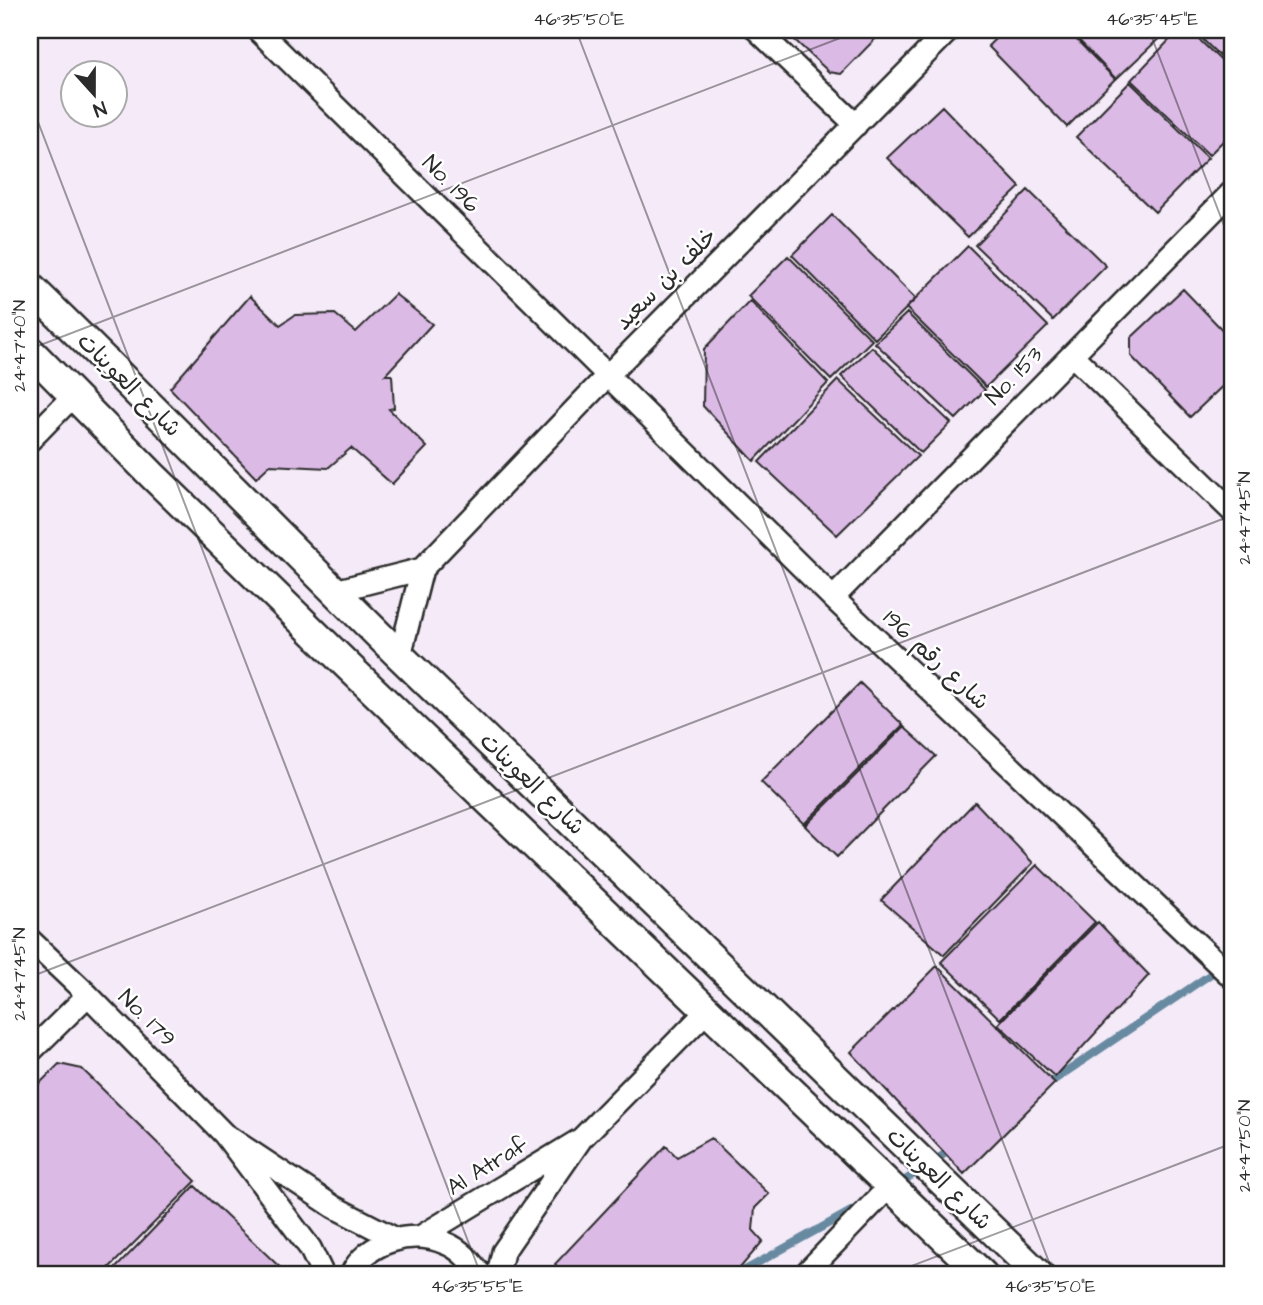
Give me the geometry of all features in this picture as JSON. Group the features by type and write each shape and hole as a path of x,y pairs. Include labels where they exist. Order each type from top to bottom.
{"street":[{"name":"No. 196","path":"258,30 607,376"},
{"path":"758,30 856,125"},
{"name":"خلف بن سعيد","path":"400,656 422,569 607,376 949,30"},
{"name":"No. 153","path":"833,598 1233,191"},
{"name":"شارع العوينات","path":"30,287 400,656 1039,1275"},
{"name":"شارع العوينات","path":"30,351 310,630 983,1275"},
{"path":"1072,355 1233,512"},
{"path":"30,440 81,401 101,410 115,405 123,396 122,376"},
{"name":"شارع رقم 196","path":"607,376 833,598 1233,978"},
{"path":"335,590 422,569"},
{"name":"No. 179","path":"30,940 225,1134 310,1248 323,1275"},
{"path":"672,976 702,949"},
{"path":"30,1052 88,995"},
{"name":"Al Atraf","path":"498,1275 503,1252 581,1139 708,1010"},
{"path":"747,1047 775,1021"},
{"name":"No. 179","path":"225,1134 334,1207 396,1239"},
{"name":"Al Atraf","path":"420,1237 581,1139"},
{"path":"804,1275 890,1186"},
{"name":"Al Atraf","path":"351,1275 356,1264 374,1248 396,1239 420,1237 446,1243 468,1258 481,1275"}],"building":[{"path":"784,30 884,30 841,74 829,72"},
{"path":"1004,30 1067,30 1115,79 1067,127 988,46"},
{"path":"1069,30 1163,30 1166,32 1116,79"},
{"path":"1179,30 1189,30 1233,72 1233,131 1209,155 1131,80"},
{"path":"1193,30 1233,30 1233,69"},
{"path":"1130,82 1208,158 1155,212 1076,137"},
{"path":"942,106 1020,187 968,237 887,158"},
{"path":"1028,190 1106,266 1053,320 975,245"},
{"path":"832,215 916,299 875,339 792,255"},
{"path":"968,246 1048,326 986,387 906,308"},
{"path":"788,256 872,340 831,380 748,296"},
{"path":"1183,289 1233,341 1233,376 1190,417 1131,356 1131,338"},
{"path":"395,294 432,324 385,375 392,375 394,408 389,409 427,447 392,484 351,448 328,468 270,465 256,478 170,388 250,296 280,325 295,315 335,314 356,332"},
{"path":"750,301 828,383 754,461 703,406 704,349"},
{"path":"907,313 985,390 956,419 875,343"},
{"path":"872,347 951,423 921,453 841,376"},
{"path":"838,380 918,456 837,535 759,462"},
{"path":"860,683 903,725 804,824 761,782"},
{"path":"904,727 936,756 837,857 805,826"},
{"path":"975,802 1033,863 944,955 881,900"},
{"path":"1037,865 1095,922 1000,1019 941,962"},
{"path":"1098,922 1149,975 1055,1077 998,1024"},
{"path":"937,966 1055,1083 964,1174 851,1052"},
{"path":"59,1064 82,1069 196,1181 102,1275 30,1275 30,1093"},
{"path":"711,1138 769,1194 755,1208 753,1230 763,1241 739,1269 747,1275 563,1275 555,1264 666,1146 677,1157"},
{"path":"195,1186 288,1275 109,1275"}],"waterway":[{"path":"1044,1087 1233,959"},
{"path":"896,1186 952,1149"},
{"path":"736,1275 860,1206"}]}
